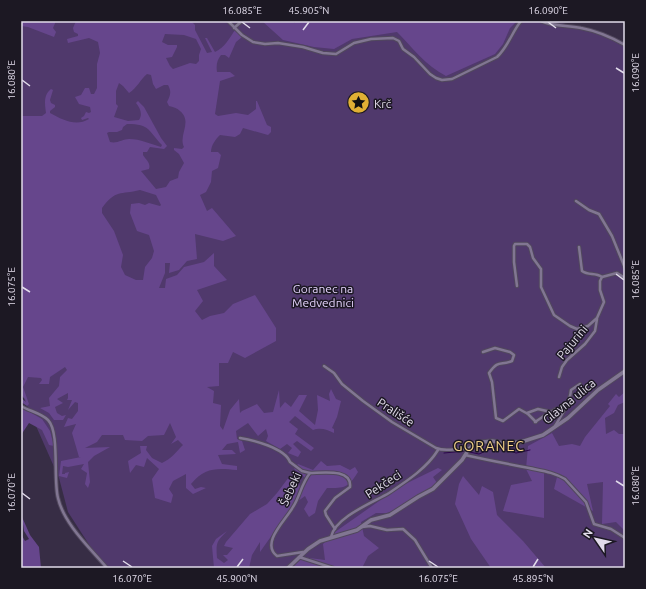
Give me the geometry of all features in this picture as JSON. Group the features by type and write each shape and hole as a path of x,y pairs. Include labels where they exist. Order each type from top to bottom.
{"street":[{"path":"228,21 242,35 253,42 265,44 278,43 303,47 323,53 336,54 354,43 371,39 393,38 399,41 403,49 414,57 430,74 436,78 447,80 465,74 498,57 502,53 521,21"},
{"path":"234,28 242,21"},
{"path":"541,21 553,26 580,27 602,34 625,45"},
{"path":"576,201 589,210 599,214 612,236 625,268"},
{"name":"Pajurini","path":"517,286 514,246 515,244 527,244 530,247 533,258 541,269 541,287 554,315 570,326 580,329 588,326 597,318"},
{"path":"579,247 582,271 589,275 598,274 602,276 617,273 625,278"},
{"name":"Pajurini","path":"558,377 567,360 585,344 595,331 597,318 604,302 600,290 600,281 602,276"},
{"path":"483,352 495,348 510,352 514,355 512,361 501,362 489,373 492,382 496,418 503,420 519,409 527,413 535,422 556,409 563,412"},
{"name":"Prališće","path":"324,366 334,373 342,384 367,404 392,422 438,450"},
{"name":"Glavna ulica","path":"468,450 475,443 483,441 521,442 543,435 568,418 598,390 625,371"},
{"path":"553,428 563,412 571,395 571,390 580,384"},
{"path":"21,406 46,418 52,425 56,457 55,476 58,499 66,516 77,533 107,568"},
{"path":"527,413 538,409 551,412"},
{"name":"Šebeki","path":"240,438 252,440 277,449 302,471 310,473 303,484 294,506 272,540 271,547 273,553 277,556 304,552"},
{"path":"438,450 463,448 489,461 544,470 561,476 586,502 594,525 605,527 617,532 625,538"},
{"name":"Pekčeci","path":"331,537 332,532 356,510 382,497 405,482 423,468 438,450"},
{"path":"288,568 304,552 320,541 348,533 362,527 371,520 390,515 433,489 468,450"},
{"name":"Pekčeci","path":"310,473 328,472 341,474 347,477 350,481 350,487 335,498 325,511 335,529"},
{"path":"362,527 370,526 387,530 399,528 403,529 415,540 432,568"},
{"path":"299,557 333,568"}],"green space":[{"name":"Goranec na Medvednici","path":"21,21 554,21 608,35 625,45 625,568 107,568 97,557 68,512 59,478 21,392"}],"shaded area":[{"path":"21,21 56,21 53,28 56,32 54,37 28,27 21,26"},
{"path":"76,21 191,21 195,25 195,30 207,53 212,52 205,38 207,38 215,52 229,40 235,30 242,37 236,42 229,58 225,55 221,55 218,61 217,72 230,72 235,76 220,81 215,114 218,116 236,113 248,115 256,109 257,101 267,125 271,127 271,132 268,135 243,128 240,134 235,137 220,135 215,140 211,152 218,152 221,155 218,168 212,171 211,182 206,192 200,195 207,211 212,208 236,236 223,241 195,234 197,259 187,261 179,270 169,273 170,263 165,263 165,273 159,288 165,288 166,279 177,275 184,267 204,262 214,253 214,266 227,280 197,290 203,301 195,311 202,320 210,316 224,313 233,304 255,295 276,328 276,341 245,358 233,352 228,363 219,363 219,386 207,387 214,391 213,403 221,405 220,426 223,430 230,410 239,399 240,413 257,404 264,413 273,412 279,390 280,408 285,402 291,407 299,395 307,395 299,411 315,425 318,410 317,395 330,401 329,394 331,389 336,399 341,401 337,417 332,428 334,429 334,433 321,429 313,430 295,416 289,422 298,429 295,434 314,448 311,451 297,441 293,444 301,452 298,457 288,453 292,448 287,444 280,449 266,441 268,436 266,429 258,436 248,423 236,431 237,439 242,441 245,450 240,453 238,442 227,444 222,450 232,450 236,454 218,455 222,464 237,466 237,470 217,469 201,474 191,484 195,489 201,487 206,488 193,494 186,488 186,474 173,481 169,489 173,495 171,503 155,498 152,479 159,469 147,458 144,467 136,465 130,473 128,461 141,453 140,446 147,446 146,450 152,458 162,463 171,457 183,445 178,440 171,444 176,437 170,423 164,435 148,436 142,441 125,440 123,435 102,435 97,442 85,448 110,447 94,456 88,462 90,482 88,488 85,484 87,473 81,469 84,464 68,467 63,466 62,474 69,472 67,478 59,476 61,461 81,457 79,457 72,433 76,424 64,427 68,418 72,419 78,411 78,403 75,402 68,410 72,400 67,400 68,393 57,399 63,403 55,407 57,413 62,416 66,415 63,420 54,420 49,413 40,408 50,406 49,398 59,386 60,377 67,370 65,367 50,377 49,384 39,384 42,380 41,378 28,377 23,387 29,404 27,406 21,402 21,398 26,402 21,393 21,116 42,116 46,113 46,97 48,91 51,89 53,90 50,100 55,107 50,111 50,113 70,122 79,122 89,119 82,120 81,118 86,112 91,112 90,107 79,104 75,97 81,95 85,88 89,88 91,94 94,94 97,88 97,64 100,53 98,42 89,38 68,43 67,39 78,36 78,34 74,32 73,28","holes":["165,34 184,35 196,39 201,49 199,61 196,64 190,63 173,69 166,58 172,57 177,45 168,45 162,42","147,74 151,75 156,89 164,85 168,85 170,94 167,102 169,106 180,111 184,115 185,120 183,138 184,147 182,149 174,148 184,163 179,172 178,178 170,181 166,187 156,189 141,171 149,169 149,163 143,155 143,152 147,152 150,147 164,149 167,146 144,107 138,101 136,103 141,113 139,120 128,121 114,117 118,106 116,104 116,91 119,83 129,93","127,124 141,125 148,129 162,145 161,147 133,139 110,142 107,133 117,132 122,130","140,190 156,195 161,205 149,203 145,205 139,203 131,204 130,213 137,231 149,235 154,251 152,258 145,267 143,280 136,280 125,275 121,267 123,255 114,231 102,213 102,208 107,202 115,195"]},
{"path":"262,21 292,21 295,23 295,21 517,21 510,28 503,44 495,54 446,76 426,62 397,32 352,39 334,49 314,47 283,40"},
{"path":"625,392 625,402 618,405 614,413 605,418 606,434 614,430 619,434 625,434 625,531 616,522 602,524 603,482 587,484 593,511 554,489 557,477 544,471 544,518 503,511 511,485 532,481 526,469 528,446 552,433 559,446 572,444 580,446 585,437 610,406 608,404 616,394 619,397"},
{"path":"21,407 42,419 50,431 54,446 49,445 42,430 29,423 21,435"},
{"path":"321,461 327,466 340,465 350,470 355,467 358,472 346,486 327,488 318,501 315,513 309,517 304,509 308,502 305,496 294,504 260,552 260,542 252,555 249,568 214,568 212,546 216,539 227,531 219,540 217,546 217,558 224,563 228,560 223,555 227,555 233,548 224,546 226,542 250,514 267,504 289,477 299,483 301,492 308,480 294,469 298,464 313,470"},
{"path":"438,468 442,470 433,477 437,483 429,490 415,496 397,509 387,513 376,513 361,522 364,536 379,548 368,556 362,568 292,568 302,557 325,560 323,544 335,532 399,487"},
{"path":"463,476 479,495 482,486 493,492 497,515 523,541 546,568 491,568 471,539 455,504 459,484"},
{"path":"22,517 30,535 39,547 41,568 21,568 21,534 25,541 29,539 24,531"}],"waterway":[{"path":"444,453 465,451 479,454 499,447 516,453 530,450"}],"place":[{"name":"Krč","path":"359,103"}],"district":[{"name":"GORANEC","path":"489,446"}]}
